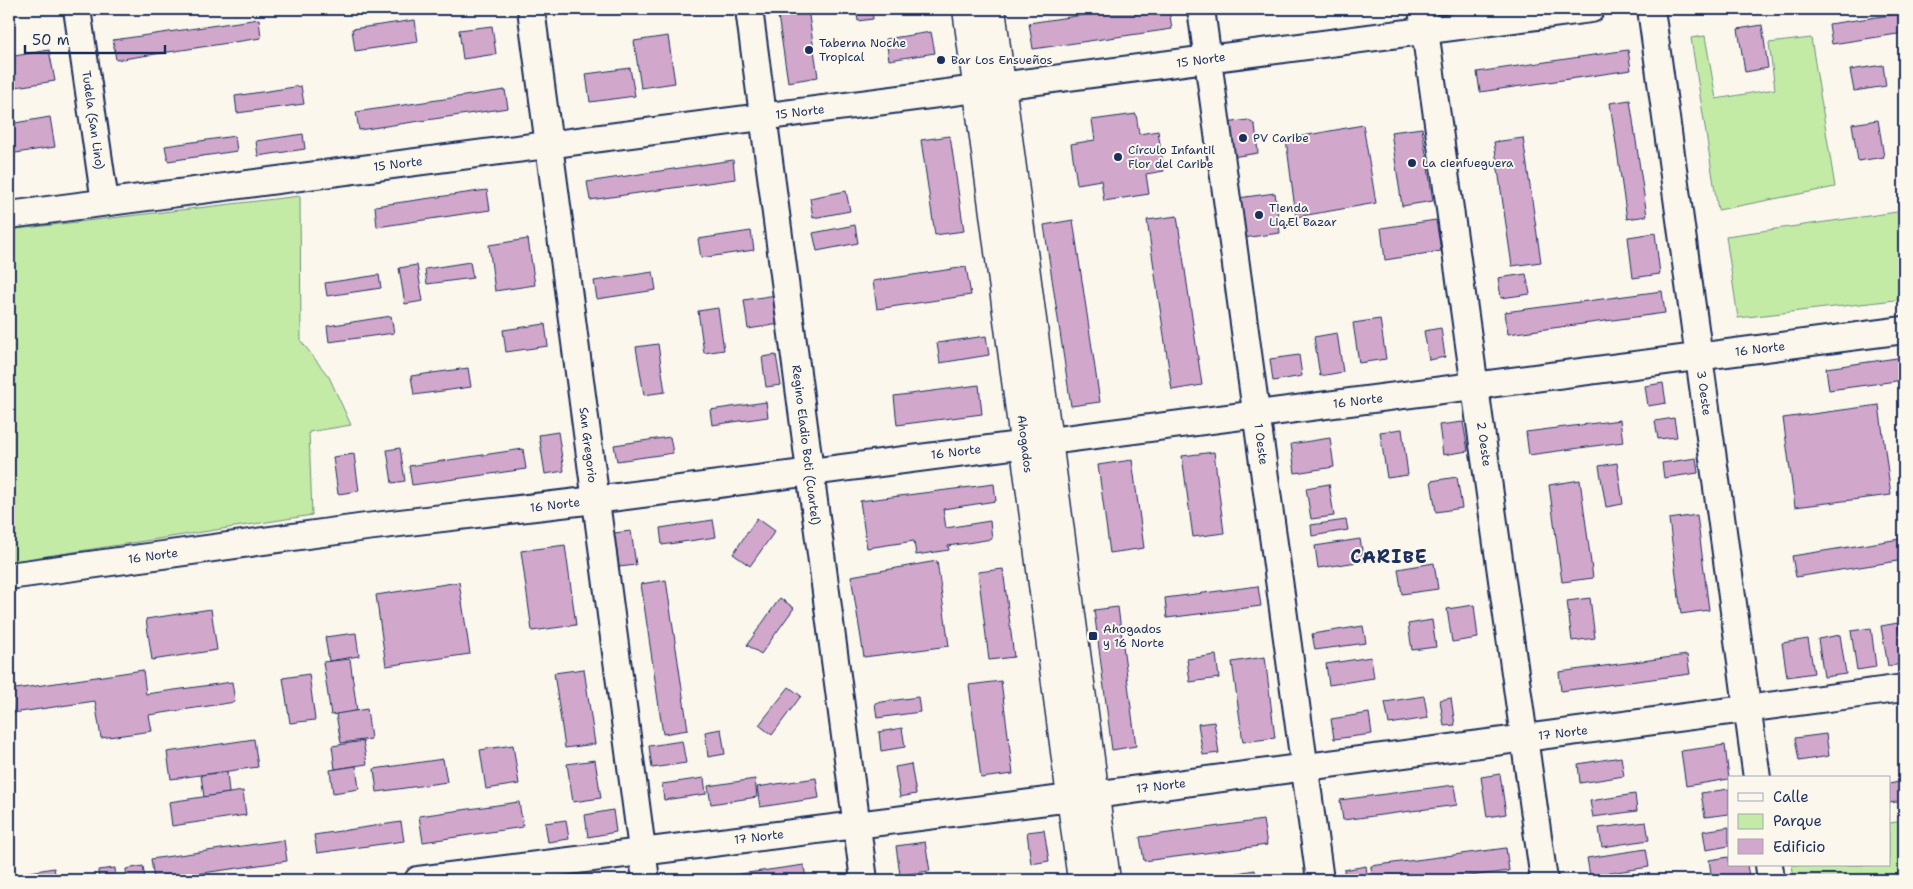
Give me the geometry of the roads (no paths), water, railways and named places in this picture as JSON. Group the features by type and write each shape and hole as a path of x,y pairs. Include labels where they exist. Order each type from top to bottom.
{"main road":[{"name":"Ahogados","path":"967,9 990,88"},
{"name":"Ahogados","path":"991,9 990,88 1036,442 1083,796 1106,880"},
{"name":"Ahogados","path":"1082,880 1083,796"}],"street":[{"name":"Tudela (San Lino)","path":"76,9 105,202"},
{"name":"San Gregorio","path":"531,9 646,880"},
{"name":"Regino Eladio Boti (Cuartel)","path":"749,9 864,880"},
{"name":"1 Oeste","path":"1201,9 1320,880"},
{"name":"15 Norte","path":"9,215 1208,59 1424,20 1591,9"},
{"name":"3 Oeste","path":"1651,9 1757,776"},
{"name":"2 Oeste","path":"1424,20 1544,880"},
{"name":"16 Norte","path":"9,576 366,527 595,500 1904,330"},
{"name":"17 Norte","path":"418,880 1305,768 1904,688"},
{"path":"1769,866 1771,880"}],"place":[{"name":"Taberna Noche Tropical","path":"809,50"},
{"name":"Bar Los Ensueños","path":"941,60"},
{"name":"PV Caribe","path":"1243,138"},
{"name":"Círculo Infantil Flor del Caribe","path":"1118,157"},
{"name":"La cienfueguera","path":"1412,163"},
{"name":"Tienda Liq.El Bazar","path":"1259,215"},
{"name":"Ahogados y 16 Norte","path":"1093,636"}],"district":[{"name":"CARIBE","path":"1389,557"}]}
